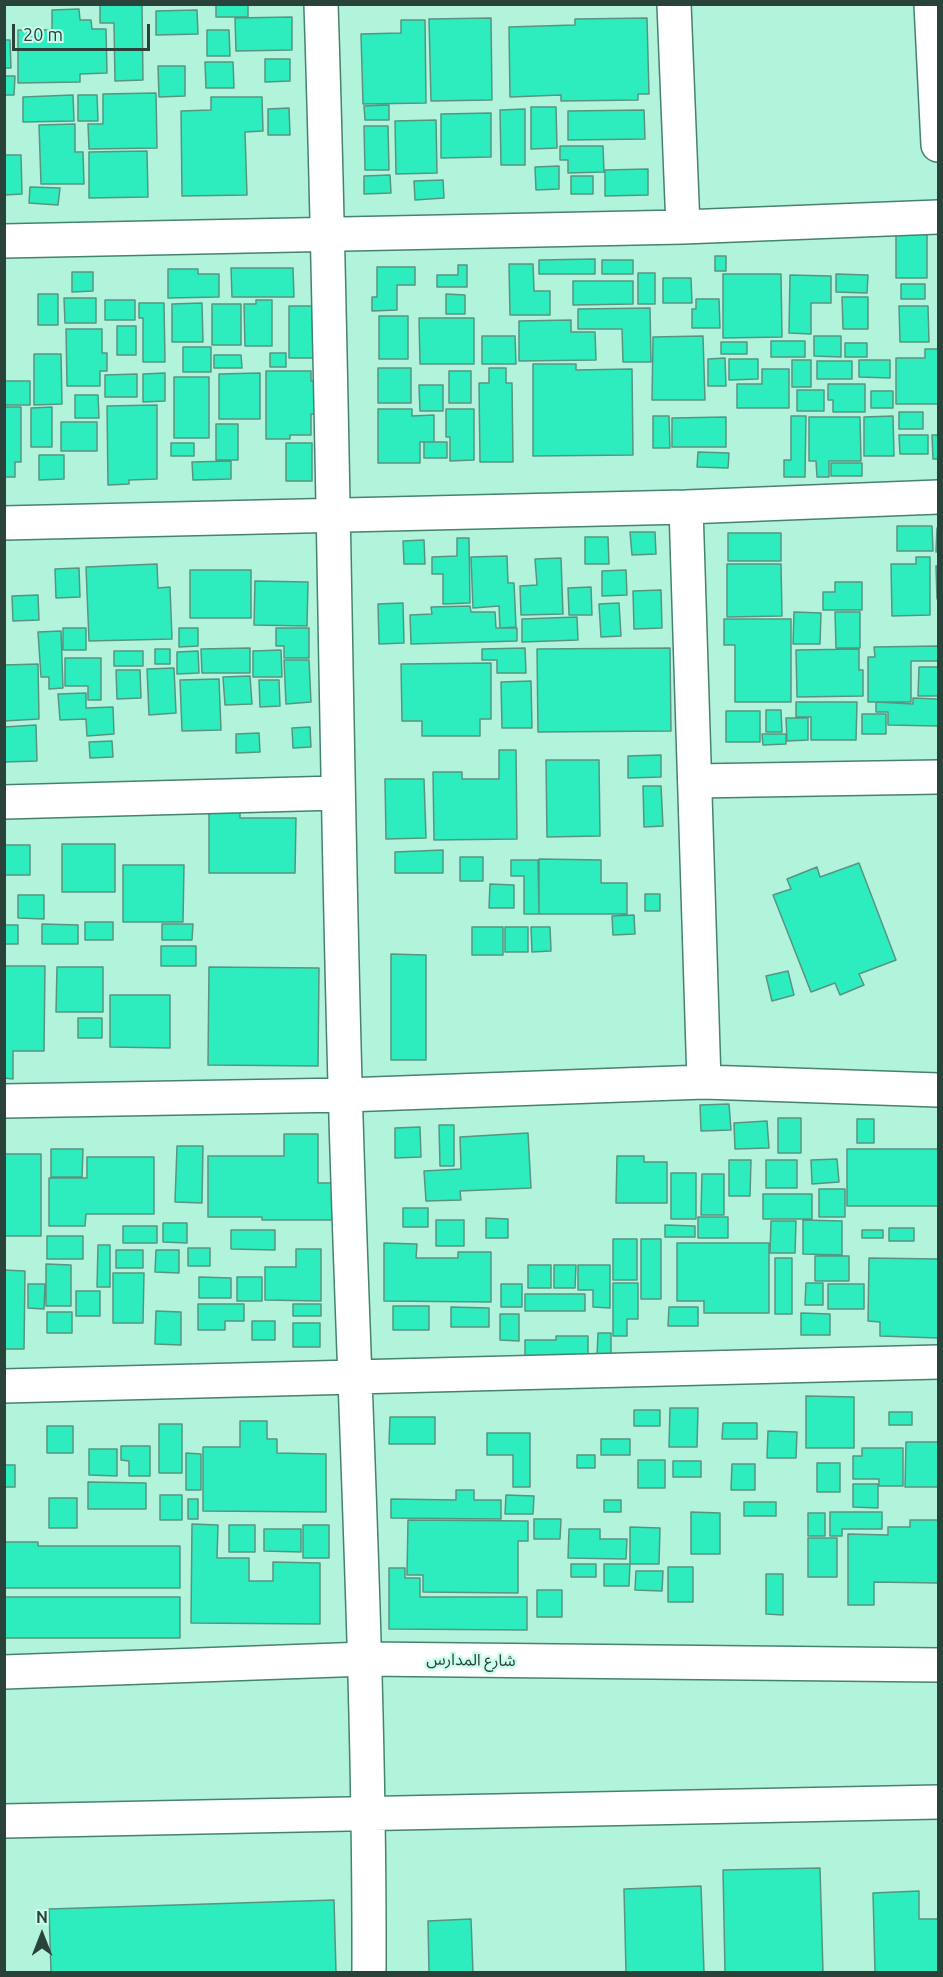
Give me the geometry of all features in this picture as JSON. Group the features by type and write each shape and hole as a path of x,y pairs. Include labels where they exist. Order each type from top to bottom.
{"street":[{"path":"321,4 329,235 335,516 337,793 345,1095 366,1659 369,1972"},
{"path":"674,4 683,227"},
{"path":"931,4 939,145"},
{"path":"4,242 683,227 939,217"},
{"path":"4,523 686,507 939,497"},
{"path":"686,507 704,1082"},
{"path":"695,781 939,777"},
{"path":"4,802 337,793"},
{"path":"4,1101 345,1095 704,1082 939,1090"},
{"path":"4,1386 939,1362"},
{"name":"شارع المدارس","path":"4,1672 366,1659 939,1665"},
{"path":"4,1821 939,1802"}],"building":[{"path":"100,4 142,4 143,80 115,81 114,23 100,23"},
{"path":"216,4 248,4 248,17 216,17"},
{"path":"79,9 80,20 91,20 92,29 106,29 107,73 80,74 80,82 18,83 18,30 52,30 52,10"},
{"path":"197,10 198,34 156,35 156,11"},
{"path":"292,17 292,50 236,51 235,18"},
{"path":"491,18 492,100 431,101 429,19"},
{"path":"647,18 649,94 638,94 638,100 561,101 561,95 510,97 509,27 575,25 575,19"},
{"path":"401,20 425,20 426,103 363,104 361,34 401,33"},
{"path":"207,30 229,30 230,56 207,56"},
{"path":"4,40 10,40 11,68 4,68"},
{"path":"265,59 290,59 290,81 265,82"},
{"path":"205,62 233,62 234,88 206,88"},
{"path":"158,66 185,66 185,96 159,97"},
{"path":"4,76 15,76 14,95 4,95"},
{"path":"156,93 157,148 89,149 88,124 103,124 103,94"},
{"path":"73,95 74,121 23,122 23,97"},
{"path":"78,95 97,95 98,121 78,121"},
{"path":"211,97 262,97 263,131 245,132 247,195 182,196 181,111 211,110"},
{"path":"389,105 389,120 365,120 364,106"},
{"path":"531,107 556,107 557,148 531,149"},
{"path":"289,108 290,135 268,135 268,109"},
{"path":"525,109 525,165 501,165 500,110"},
{"path":"644,110 645,139 568,140 568,111"},
{"path":"491,113 491,157 441,158 441,114"},
{"path":"436,120 437,173 396,174 395,121"},
{"path":"75,124 75,152 83,152 84,184 41,184 39,125"},
{"path":"364,126 388,126 389,170 365,170"},
{"path":"560,146 603,146 604,172 568,173 568,160 560,160"},
{"path":"147,151 148,197 89,198 89,152"},
{"path":"4,155 21,155 22,194 4,195"},
{"path":"559,166 559,189 536,190 535,167"},
{"path":"648,169 648,195 605,196 605,170"},
{"path":"390,175 391,193 364,194 364,176"},
{"path":"571,176 593,176 593,194 571,194"},
{"path":"443,180 444,198 415,200 414,181"},
{"path":"30,187 60,188 58,205 29,203"},
{"path":"896,233 927,233 927,278 896,278"},
{"path":"715,256 726,256 726,271 715,271"},
{"path":"595,259 595,274 539,274 539,260"},
{"path":"602,260 633,260 633,274 602,274"},
{"path":"509,264 533,264 534,291 550,291 550,315 510,315"},
{"path":"458,265 467,265 467,287 437,287 437,275 458,275"},
{"path":"377,267 415,267 415,285 397,285 397,310 372,311 372,297 377,297"},
{"path":"231,268 293,268 294,297 232,297"},
{"path":"168,269 198,269 198,274 219,274 219,297 168,298"},
{"path":"72,272 93,272 93,291 72,292"},
{"path":"638,273 655,273 655,304 638,304"},
{"path":"723,274 781,274 782,337 723,338"},
{"path":"836,274 868,275 867,293 836,292"},
{"path":"790,275 831,276 831,303 811,303 811,334 789,333"},
{"path":"663,278 691,278 692,303 663,303"},
{"path":"573,281 633,281 633,304 573,305"},
{"path":"901,284 925,284 925,299 901,299"},
{"path":"38,294 58,294 58,325 38,325"},
{"path":"446,294 465,295 465,314 446,314"},
{"path":"842,297 868,297 868,329 843,329"},
{"path":"64,298 96,298 96,323 65,323"},
{"path":"696,299 719,299 720,328 692,328 692,309 696,309"},
{"path":"105,300 135,300 135,320 105,320"},
{"path":"256,300 272,300 272,346 245,346 244,304 256,304"},
{"path":"139,303 164,303 165,362 143,362 143,318 139,318"},
{"path":"202,303 203,342 172,342 172,304"},
{"path":"212,304 241,304 241,345 212,345"},
{"path":"289,306 312,306 313,358 289,358"},
{"path":"899,306 928,306 929,342 900,342"},
{"path":"650,308 651,362 623,362 622,329 578,329 578,309"},
{"path":"379,316 408,316 408,359 379,359"},
{"path":"419,318 474,318 474,364 420,364"},
{"path":"571,320 571,332 595,332 596,360 519,361 519,321"},
{"path":"117,326 136,326 136,355 117,355"},
{"path":"66,329 102,329 102,353 107,353 107,371 100,371 100,386 67,386"},
{"path":"482,336 515,336 516,364 482,364"},
{"path":"703,336 705,400 652,400 653,337"},
{"path":"814,336 841,336 841,357 814,356"},
{"path":"771,341 805,341 805,357 771,357"},
{"path":"721,342 747,342 747,354 721,354"},
{"path":"845,343 867,343 867,357 845,357"},
{"path":"183,347 211,347 211,372 183,372"},
{"path":"925,349 938,349 938,404 896,404 896,358 925,358"},
{"path":"270,353 286,353 286,367 270,367"},
{"path":"34,354 61,354 62,404 34,405"},
{"path":"214,355 241,355 242,368 214,368"},
{"path":"725,358 726,386 708,386 708,359"},
{"path":"729,359 758,359 758,379 729,380"},
{"path":"792,360 811,360 811,387 792,387"},
{"path":"859,360 890,360 890,378 859,377"},
{"path":"817,361 852,361 852,379 817,379"},
{"path":"533,364 576,364 576,370 632,369 633,455 533,456"},
{"path":"378,368 411,368 411,403 378,403"},
{"path":"489,368 506,368 506,383 512,383 513,462 480,462 479,383 489,383"},
{"path":"762,369 789,369 789,408 737,408 737,384 762,384"},
{"path":"266,371 311,371 311,381 319,381 319,414 311,414 311,435 290,435 290,439 266,439"},
{"path":"449,371 471,371 471,403 449,403"},
{"path":"165,373 165,401 143,402 143,374"},
{"path":"260,373 260,419 219,419 219,374"},
{"path":"137,374 137,397 105,397 105,375"},
{"path":"174,377 209,377 209,438 174,438"},
{"path":"4,381 30,381 30,405 4,405"},
{"path":"828,384 865,384 865,412 833,412 833,400 828,400"},
{"path":"419,385 443,385 443,411 420,411"},
{"path":"797,390 824,390 824,411 797,411"},
{"path":"871,391 893,391 893,408 871,408"},
{"path":"75,395 98,395 99,418 75,418"},
{"path":"157,405 157,479 129,480 129,484 108,485 107,406"},
{"path":"4,407 21,407 21,462 15,462 15,477 4,477"},
{"path":"52,407 52,447 31,447 31,408"},
{"path":"378,409 412,409 412,416 434,415 434,442 420,442 420,463 378,463"},
{"path":"446,409 474,409 474,460 450,461 450,437 446,437"},
{"path":"899,412 923,412 923,429 899,429"},
{"path":"653,416 669,416 670,448 653,448"},
{"path":"791,416 806,416 805,477 784,477 784,460 791,460"},
{"path":"893,416 894,456 864,456 864,417"},
{"path":"726,417 726,447 672,447 672,418"},
{"path":"809,417 860,417 861,461 829,461 829,477 817,477 816,461 809,461"},
{"path":"61,422 97,422 97,451 61,451"},
{"path":"216,424 238,424 238,460 216,460"},
{"path":"899,435 928,435 928,454 900,454"},
{"path":"932,435 938,435 938,459 933,459"},
{"path":"424,442 447,442 447,458 424,458"},
{"path":"171,443 194,443 194,456 171,456"},
{"path":"286,443 312,443 312,481 286,481"},
{"path":"698,452 729,453 728,468 697,467"},
{"path":"39,455 64,455 64,479 39,480"},
{"path":"231,461 231,479 193,480 192,462"},
{"path":"831,463 862,463 862,476 831,476"},
{"path":"897,526 932,526 933,551 897,551"},
{"path":"937,528 938,552 936,552"},
{"path":"630,532 655,532 656,554 632,555"},
{"path":"728,533 781,533 781,561 728,561"},
{"path":"585,537 608,537 609,564 585,564"},
{"path":"457,538 469,538 470,603 443,604 443,574 432,574 432,557 457,556"},
{"path":"424,540 425,564 404,564 403,541"},
{"path":"507,556 508,583 514,583 516,627 500,628 499,606 473,608 471,557"},
{"path":"916,557 930,557 930,615 892,616 891,564 916,564"},
{"path":"561,558 563,614 521,615 520,586 537,585 535,559"},
{"path":"157,564 158,588 170,587 172,639 89,641 86,567"},
{"path":"727,564 781,564 782,616 727,617"},
{"path":"936,566 938,566 938,599 937,599"},
{"path":"79,568 80,597 56,598 55,569"},
{"path":"190,570 251,570 251,618 190,618"},
{"path":"626,570 627,595 602,596 602,571"},
{"path":"255,581 308,582 307,626 254,625"},
{"path":"835,582 862,582 862,610 823,610 823,592 835,592"},
{"path":"591,587 592,615 569,615 568,588"},
{"path":"661,590 662,628 634,629 633,591"},
{"path":"38,595 39,620 13,621 12,596"},
{"path":"403,603 404,643 379,644 378,604"},
{"path":"619,603 621,636 601,637 599,604"},
{"path":"470,606 471,612 495,612 496,628 517,628 517,641 411,644 410,615 432,614 431,607"},
{"path":"794,612 821,613 820,644 793,644"},
{"path":"835,612 860,612 860,648 836,648"},
{"path":"577,617 578,640 522,642 522,619"},
{"path":"724,619 791,619 791,702 735,702 735,645 724,645"},
{"path":"63,628 86,628 86,650 63,650"},
{"path":"179,628 198,628 198,646 179,647"},
{"path":"276,628 309,628 309,658 284,658 284,646 276,646"},
{"path":"61,631 63,688 49,689 49,677 41,677 38,632"},
{"path":"938,646 938,661 911,661 911,702 868,702 868,657 875,657 874,647"},
{"path":"250,648 250,673 202,673 201,649"},
{"path":"525,648 526,673 497,673 497,660 482,660 482,649"},
{"path":"670,648 671,731 538,732 537,649"},
{"path":"155,649 170,649 170,664 155,664"},
{"path":"859,649 859,670 863,670 863,696 797,697 796,650"},
{"path":"281,650 282,677 253,677 253,651"},
{"path":"114,651 143,651 143,666 114,666"},
{"path":"198,651 199,673 177,674 177,652"},
{"path":"65,658 101,658 101,700 88,700 88,686 65,686"},
{"path":"284,660 309,660 311,702 286,704"},
{"path":"491,663 491,719 480,719 480,736 422,736 422,721 402,721 401,664"},
{"path":"38,664 39,719 4,721 4,665"},
{"path":"919,667 938,667 938,696 918,696"},
{"path":"174,668 176,713 149,715 147,669"},
{"path":"116,670 140,670 141,698 117,699"},
{"path":"250,676 252,704 225,705 223,677"},
{"path":"219,679 221,730 182,731 180,680"},
{"path":"259,680 279,680 280,706 260,707"},
{"path":"531,681 532,728 502,728 501,682"},
{"path":"86,693 86,708 113,707 114,734 87,736 86,719 60,720 58,694"},
{"path":"913,698 938,699 938,726 888,725 888,712 876,712 876,702 913,704"},
{"path":"796,702 857,702 856,740 811,740 811,717 796,717"},
{"path":"766,710 781,710 782,732 766,732"},
{"path":"726,711 760,711 760,742 726,742"},
{"path":"862,714 886,714 886,734 862,734"},
{"path":"786,718 808,718 808,740 787,741"},
{"path":"36,725 37,761 4,762 4,727"},
{"path":"310,727 311,747 293,748 292,728"},
{"path":"259,733 260,752 236,753 236,734"},
{"path":"762,734 786,734 786,744 763,745"},
{"path":"112,741 113,757 90,758 89,742"},
{"path":"499,750 516,750 517,839 434,840 433,772 462,772 462,779 499,779"},
{"path":"661,755 661,777 628,778 628,756"},
{"path":"546,760 599,760 600,836 547,837"},
{"path":"385,779 424,779 426,838 386,839"},
{"path":"643,786 661,786 663,826 644,827"},
{"path":"209,810 240,811 240,818 296,818 295,873 209,873"},
{"path":"62,844 115,844 115,892 62,892"},
{"path":"4,845 30,845 30,875 4,875"},
{"path":"443,850 443,873 395,873 395,852"},
{"path":"460,857 483,857 483,881 460,881"},
{"path":"539,859 601,860 601,883 627,883 627,914 539,914"},
{"path":"511,860 538,860 539,914 524,914 524,876 511,876"},
{"path":"859,863 896,960 859,974 864,985 840,995 835,983 811,992 773,895 791,889 787,879 817,867 820,877"},
{"path":"123,865 184,865 183,922 123,922"},
{"path":"490,884 514,885 514,908 489,908"},
{"path":"645,894 660,894 660,911 645,911"},
{"path":"18,895 44,895 44,919 18,918"},
{"path":"634,915 635,934 613,935 612,916"},
{"path":"85,922 113,922 113,940 85,940"},
{"path":"42,924 78,925 78,944 42,944"},
{"path":"162,924 193,924 192,940 162,940"},
{"path":"4,925 18,925 18,944 4,944"},
{"path":"472,927 503,927 503,955 472,955"},
{"path":"505,927 528,927 528,952 505,952"},
{"path":"531,927 550,927 551,951 532,952"},
{"path":"161,946 196,946 196,966 161,966"},
{"path":"391,954 426,955 426,1060 391,1060"},
{"path":"4,966 45,966 44,1051 13,1051 13,1079 4,1078"},
{"path":"57,967 103,967 103,1012 56,1012"},
{"path":"209,967 319,968 318,1066 208,1065"},
{"path":"788,971 794,995 772,1001 766,976"},
{"path":"110,995 170,995 170,1048 110,1047"},
{"path":"78,1018 102,1018 102,1038 78,1038"},
{"path":"729,1104 731,1130 701,1131 700,1105"},
{"path":"778,1118 801,1118 801,1153 778,1153"},
{"path":"857,1119 874,1119 874,1143 857,1143"},
{"path":"767,1121 769,1148 735,1149 734,1123"},
{"path":"439,1125 454,1125 454,1166 440,1166"},
{"path":"420,1127 421,1157 395,1158 395,1128"},
{"path":"528,1133 531,1188 460,1191 461,1200 426,1201 424,1171 461,1169 460,1137"},
{"path":"284,1134 318,1134 318,1183 337,1183 336,1220 208,1217 208,1156 284,1156"},
{"path":"177,1146 203,1146 202,1203 175,1202"},
{"path":"51,1149 83,1149 82,1177 51,1177"},
{"path":"847,1149 938,1149 938,1206 847,1206"},
{"path":"4,1154 41,1154 41,1236 4,1236"},
{"path":"617,1156 644,1156 644,1162 667,1162 667,1203 616,1203"},
{"path":"87,1157 154,1157 154,1214 86,1214 85,1226 49,1226 49,1178 87,1178"},
{"path":"837,1159 839,1182 812,1184 811,1160"},
{"path":"729,1160 751,1160 750,1196 729,1196"},
{"path":"766,1160 797,1160 797,1188 766,1188"},
{"path":"671,1173 696,1173 696,1219 671,1219"},
{"path":"702,1174 724,1174 724,1215 701,1215"},
{"path":"819,1189 845,1189 845,1217 819,1217"},
{"path":"763,1194 812,1194 812,1219 763,1219"},
{"path":"403,1208 428,1208 428,1227 403,1227"},
{"path":"698,1217 728,1217 728,1238 698,1238"},
{"path":"486,1218 508,1219 508,1238 486,1238"},
{"path":"436,1220 464,1220 464,1246 436,1246"},
{"path":"803,1220 842,1221 842,1255 803,1254"},
{"path":"771,1221 796,1221 795,1253 770,1253"},
{"path":"163,1223 187,1223 187,1243 163,1242"},
{"path":"665,1225 695,1226 695,1237 665,1237"},
{"path":"123,1226 157,1226 157,1243 123,1243"},
{"path":"889,1228 914,1228 914,1241 889,1241"},
{"path":"231,1230 275,1230 275,1250 231,1249"},
{"path":"862,1230 883,1230 883,1238 862,1238"},
{"path":"47,1236 83,1236 83,1259 47,1259"},
{"path":"613,1239 637,1239 637,1280 613,1280"},
{"path":"641,1239 661,1239 661,1299 641,1299"},
{"path":"384,1243 417,1244 416,1258 458,1258 458,1252 491,1252 491,1302 384,1301"},
{"path":"677,1243 769,1243 769,1313 704,1313 704,1301 677,1301"},
{"path":"98,1245 110,1245 110,1287 97,1287"},
{"path":"188,1248 210,1248 210,1266 188,1266"},
{"path":"296,1249 321,1249 321,1301 265,1300 265,1267 296,1267"},
{"path":"116,1250 143,1250 143,1268 116,1268"},
{"path":"156,1250 179,1250 179,1273 155,1272"},
{"path":"815,1256 849,1256 849,1281 815,1281"},
{"path":"775,1258 792,1258 792,1314 775,1314"},
{"path":"869,1258 938,1259 938,1338 880,1336 880,1322 868,1321"},
{"path":"46,1264 71,1265 71,1306 46,1306"},
{"path":"528,1265 551,1265 551,1288 528,1288"},
{"path":"554,1265 576,1265 575,1288 554,1288"},
{"path":"578,1265 610,1265 610,1308 593,1307 593,1290 578,1290"},
{"path":"4,1270 25,1271 24,1349 4,1349"},
{"path":"113,1273 144,1273 143,1323 113,1323"},
{"path":"199,1277 231,1278 231,1298 199,1298"},
{"path":"237,1277 262,1277 262,1301 237,1301"},
{"path":"613,1283 638,1283 638,1319 627,1319 627,1336 613,1336"},
{"path":"806,1283 823,1283 823,1305 805,1305"},
{"path":"28,1284 45,1284 44,1309 28,1308"},
{"path":"501,1284 522,1284 522,1307 501,1307"},
{"path":"828,1284 864,1284 864,1309 828,1309"},
{"path":"76,1291 100,1291 100,1316 76,1316"},
{"path":"525,1294 585,1294 585,1311 525,1311"},
{"path":"198,1304 244,1304 244,1321 225,1321 225,1330 198,1330"},
{"path":"293,1304 321,1304 321,1316 293,1316"},
{"path":"393,1306 429,1306 429,1330 393,1330"},
{"path":"451,1307 489,1308 489,1327 451,1327"},
{"path":"669,1307 698,1307 698,1326 668,1326"},
{"path":"156,1311 181,1312 181,1345 155,1344"},
{"path":"47,1312 72,1312 72,1333 47,1333"},
{"path":"801,1313 830,1314 830,1335 801,1335"},
{"path":"500,1314 519,1314 519,1341 500,1340"},
{"path":"252,1321 275,1321 275,1340 252,1340"},
{"path":"293,1323 320,1323 320,1347 293,1347"},
{"path":"598,1333 611,1333 611,1356 597,1356"},
{"path":"556,1336 588,1336 588,1359 525,1359 525,1340 556,1340"},
{"path":"806,1396 854,1397 854,1448 806,1448"},
{"path":"670,1408 698,1408 697,1447 669,1447"},
{"path":"634,1410 660,1410 660,1426 634,1426"},
{"path":"889,1412 912,1412 912,1425 889,1425"},
{"path":"390,1417 435,1417 435,1444 389,1444"},
{"path":"240,1421 267,1421 267,1439 277,1439 277,1453 326,1454 326,1512 203,1511 203,1447 240,1447"},
{"path":"723,1423 757,1423 757,1439 722,1439"},
{"path":"159,1424 182,1424 182,1473 159,1473"},
{"path":"47,1426 73,1426 73,1453 47,1453"},
{"path":"768,1431 797,1432 796,1458 767,1458"},
{"path":"487,1433 530,1433 530,1487 513,1487 513,1455 487,1455"},
{"path":"601,1439 630,1439 630,1455 601,1455"},
{"path":"906,1442 938,1442 938,1487 905,1487"},
{"path":"121,1446 150,1446 150,1476 129,1476 129,1461 121,1460"},
{"path":"862,1448 903,1448 903,1486 879,1486 879,1479 853,1479 853,1456 862,1456"},
{"path":"89,1449 117,1449 117,1476 89,1475"},
{"path":"186,1453 201,1454 201,1490 186,1490"},
{"path":"577,1455 595,1455 595,1468 577,1468"},
{"path":"638,1460 665,1460 665,1488 638,1488"},
{"path":"673,1461 701,1461 701,1477 673,1477"},
{"path":"817,1463 840,1463 840,1492 817,1492"},
{"path":"732,1464 755,1464 755,1490 731,1490"},
{"path":"4,1465 15,1465 15,1487 4,1487"},
{"path":"88,1482 146,1483 146,1509 88,1509"},
{"path":"853,1484 878,1484 878,1508 853,1507"},
{"path":"456,1490 474,1490 474,1500 501,1500 501,1519 391,1518 391,1499 456,1500"},
{"path":"160,1495 182,1495 182,1520 160,1520"},
{"path":"506,1495 534,1496 533,1514 505,1514"},
{"path":"49,1498 77,1498 77,1528 49,1528"},
{"path":"188,1499 198,1499 198,1519 188,1519"},
{"path":"604,1500 621,1500 621,1512 604,1512"},
{"path":"744,1502 776,1502 776,1516 744,1516"},
{"path":"691,1512 720,1513 720,1554 691,1554"},
{"path":"830,1512 882,1512 882,1529 842,1529 842,1536 830,1536"},
{"path":"808,1513 825,1513 825,1536 808,1536"},
{"path":"534,1519 561,1519 560,1539 534,1539"},
{"path":"408,1520 528,1521 528,1541 518,1541 518,1593 423,1592 423,1575 407,1575"},
{"path":"910,1520 938,1520 938,1583 874,1582 874,1605 848,1605 848,1534 888,1535 888,1527 910,1527"},
{"path":"192,1524 218,1525 217,1558 249,1558 249,1581 273,1581 273,1562 320,1563 320,1624 191,1623"},
{"path":"229,1525 255,1525 255,1552 229,1552"},
{"path":"303,1525 329,1525 329,1558 303,1558"},
{"path":"630,1527 660,1528 659,1564 630,1564"},
{"path":"264,1529 301,1529 301,1552 264,1551"},
{"path":"569,1529 600,1529 600,1539 627,1539 626,1559 568,1558"},
{"path":"808,1538 837,1538 837,1577 808,1577"},
{"path":"4,1542 38,1542 38,1546 180,1546 180,1588 4,1588"},
{"path":"571,1564 596,1564 596,1577 571,1577"},
{"path":"604,1564 630,1564 629,1586 604,1586"},
{"path":"668,1567 693,1567 693,1602 668,1602"},
{"path":"389,1568 405,1568 405,1578 420,1578 420,1597 527,1597 527,1630 389,1629"},
{"path":"636,1571 663,1571 662,1591 635,1590"},
{"path":"766,1574 783,1574 783,1615 766,1614"},
{"path":"537,1590 562,1590 562,1617 537,1617"},
{"path":"4,1597 180,1597 180,1638 4,1638"},
{"path":"820,1868 823,1972 725,1972 723,1870"},
{"path":"701,1886 704,1972 626,1972 624,1889"},
{"path":"919,1891 919,1919 938,1919 938,1972 875,1972 873,1893"},
{"path":"334,1900 336,1972 51,1972 49,1909"},
{"path":"471,1919 473,1972 429,1972 428,1921"}]}
